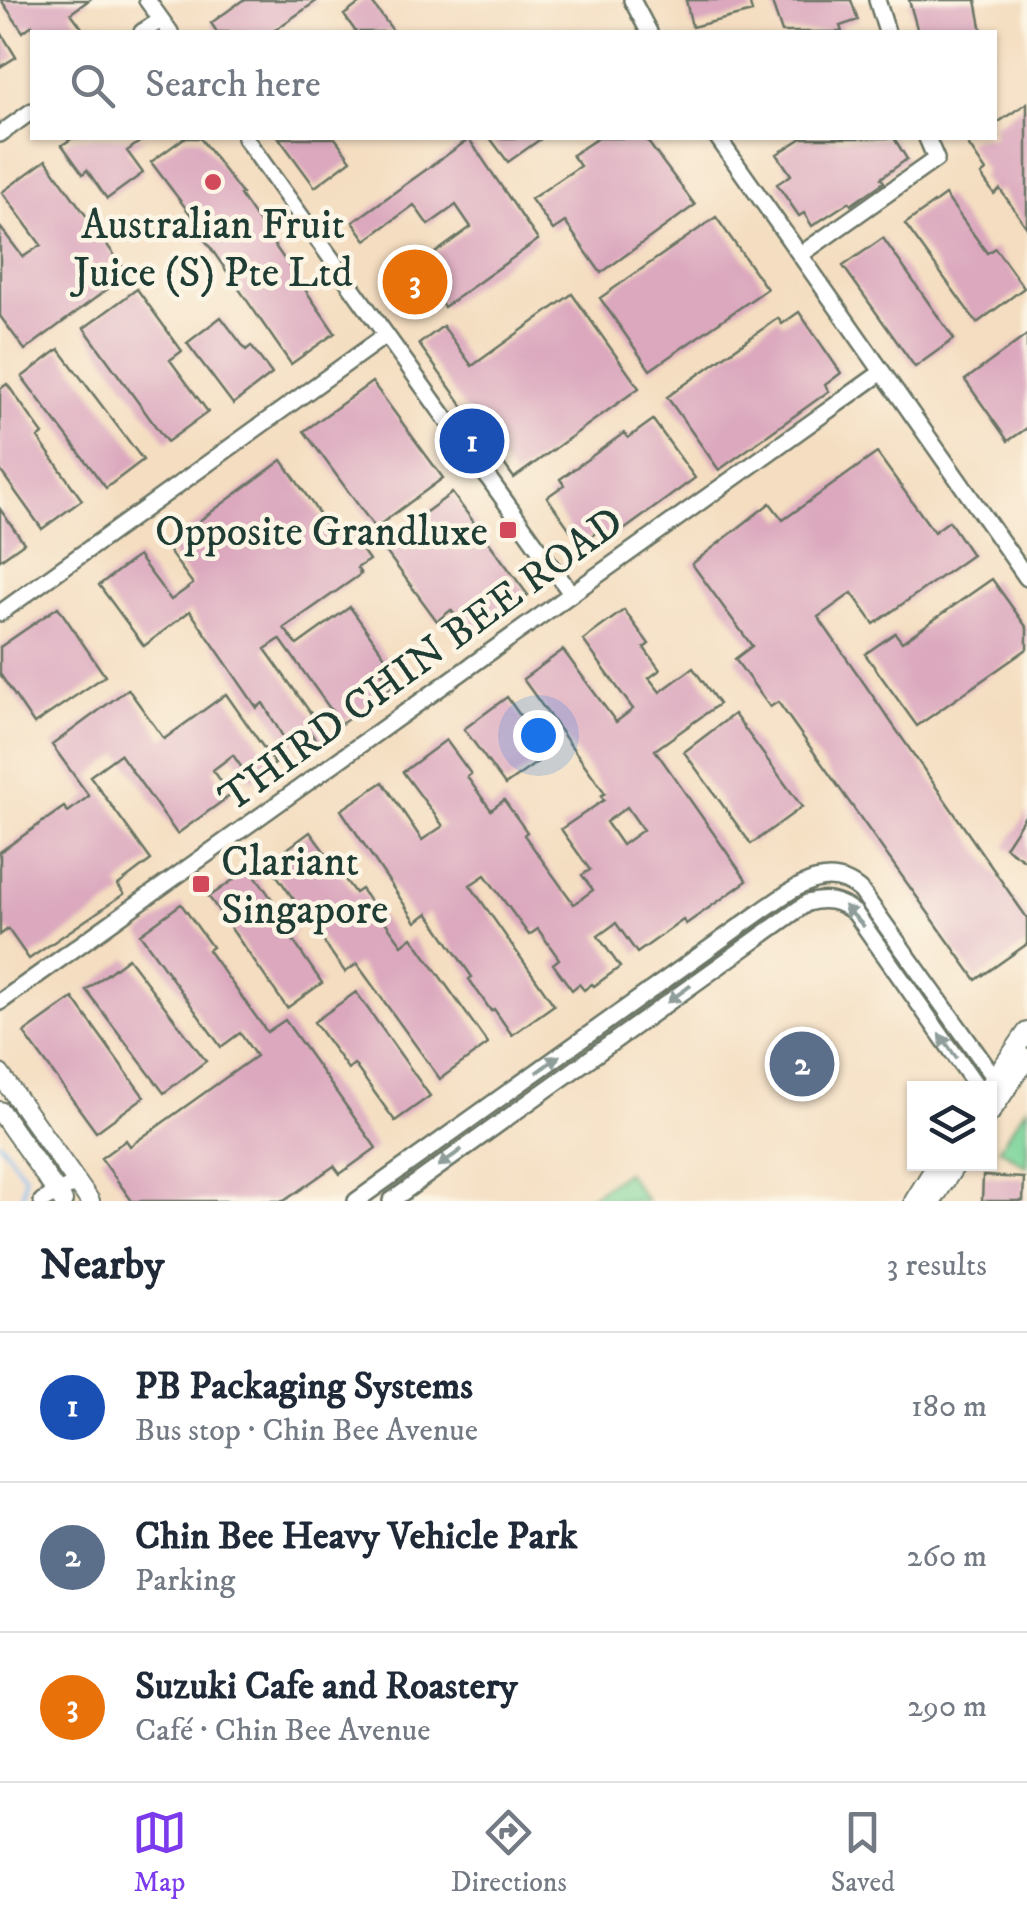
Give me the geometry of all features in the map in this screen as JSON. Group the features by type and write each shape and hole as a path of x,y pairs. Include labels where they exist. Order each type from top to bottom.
{"main road":[{"path":"997,1083 1027,1032"},
{"path":"997,1084 1027,1058"},
{"path":"0,1074 85,1194"},
{"path":"0,1111 54,1198"},
{"path":"914,1201 933,1171"},
{"path":"932,1201 951,1171"}],"street":[{"path":"147,0 166,26"},
{"path":"632,0 648,30"},
{"path":"877,0 886,30"},
{"path":"0,134 30,112"},
{"path":"246,140 570,592"},
{"path":"719,140 1027,578"},
{"path":"800,255 936,160 928,140"},
{"path":"0,614 386,335"},
{"name":"THIRD CHIN BEE ROAD","path":"0,1002 882,372"},
{"path":"356,1201 760,912 816,879 840,878 861,891 992,1081"},
{"path":"391,1201 806,904 821,899 834,901 855,913 973,1081"},
{"path":"54,1198 85,1194"}],"green space":[{"path":"1027,1106 1027,1167 999,1148"},
{"path":"626,1172 647,1201 584,1201"}],"building":[{"path":"1,0 89,0 71,13 84,30 36,30 32,25 23,32"},
{"path":"243,0 318,0 275,30 216,30 211,23"},
{"path":"370,0 392,30 355,30 344,15"},
{"path":"686,0 749,0 752,12 692,27"},
{"path":"771,0 851,0 858,20 840,26 841,30 781,30"},
{"path":"909,0 976,0 982,30 917,30"},
{"path":"0,31 16,57 0,67"},
{"path":"1027,103 1027,228 1000,189 994,194 981,175 986,171 967,143 997,140 997,123"},
{"path":"70,140 142,140 127,151 143,173 107,199 87,170 83,174 62,145"},
{"path":"181,140 202,140 335,333 291,364 203,237 206,235 151,162"},
{"path":"280,140 336,140 351,160 315,187"},
{"path":"470,140 538,240 444,307 437,297 413,314 392,284 471,227 456,205 428,225 414,205 366,240 353,222"},
{"path":"492,140 539,140 508,162"},
{"path":"595,140 646,140 695,205 601,273 565,222 553,230 531,199 580,166 572,155"},
{"path":"799,140 895,140 907,159 881,178 884,182 812,226 804,213 799,216 777,184 791,175 777,154"},
{"path":"46,160 128,274 25,350 0,316 0,227 23,257 41,245 2,192"},
{"path":"945,195 987,253 995,248 1024,288 977,323 905,224"},
{"path":"716,217 767,289 650,370 600,298"},
{"path":"883,238 954,339 915,367 843,266"},
{"path":"137,289 182,351 170,360 208,412 167,442 84,328"},
{"path":"572,294 639,388 514,478 419,344 443,326 472,366"},
{"path":"799,312 841,373 825,385 829,391 719,470 667,397 778,318 782,324"},
{"path":"221,317 246,350 251,346 272,374 233,404 187,343"},
{"path":"1027,335 1027,428 1008,441 965,380"},
{"path":"59,349 143,460 106,488 22,377"},
{"path":"372,382 443,478 375,528 304,431"},
{"path":"7,384 43,434 38,438 82,500 42,529 0,470 0,389"},
{"path":"653,420 695,478 606,543 597,532 580,544 547,497 564,485 560,479 624,433 628,438"},
{"path":"877,453 934,532 949,521 972,555 874,624 852,593 818,617 1027,918 1027,944 976,980 778,702 770,707 735,659 752,646 692,564 770,503 783,520"},
{"path":"282,460 333,534 345,526 369,560 357,568 361,574 284,628 297,645 350,607 392,666 382,673 392,687 341,724 280,639 265,649 327,736 318,743 310,732 289,747 263,703 257,708 190,611 144,646 99,585 138,556 171,600 193,584 165,546"},
{"path":"452,493 528,595 472,637 451,610 437,621 381,545"},
{"path":"0,509 24,543 0,560"},
{"path":"992,579 1027,628 1027,649 917,726 865,654 895,633 902,642"},
{"path":"58,607 105,676 34,724 0,674 0,647"},
{"path":"624,610 649,644 644,648 660,670 649,678 660,692 693,668 719,704 655,750 747,881 637,953 616,923 598,936 620,967 594,986 584,990 579,984 572,990 553,964 559,959 538,929 529,935 485,875 470,885 554,1005 512,1035 494,1009 491,1011 428,913 416,922 341,810 383,782 422,840 443,826 403,772 446,740 491,810 504,800 574,904 593,890 582,875 590,870 561,829 604,800 601,796 605,793 523,679 563,650 616,722 633,709 583,640","holes":["627,807 643,830 622,845 606,822"]},
{"path":"128,689 164,739 226,694 275,764 251,781 233,755 213,770 231,795 177,834 120,754 90,776 151,860 118,885 124,894 29,959 8,929 0,935 0,852 64,807 68,812 89,796 52,745"},
{"path":"507,697 526,724 520,728 542,759 505,785 464,729"},
{"path":"734,714 802,807 751,844 684,752"},
{"path":"1027,813 1027,862 1005,847"},
{"path":"310,832 355,893 361,889 402,945 412,937 488,1044 440,1079 357,964 345,972 268,863"},
{"path":"250,868 295,932 290,936 322,983 287,1008 209,897"},
{"path":"181,904 212,947 208,950 267,1032 285,1020 376,1148 340,1174 334,1166 284,1201 132,1201 101,1158 126,1140 130,1146 256,1056 240,1033 221,1047 140,934"},
{"path":"128,958 206,1061 164,1093 86,990"},
{"path":"356,992 430,1096 395,1121 354,1064 348,1069 314,1022"},
{"path":"73,998 144,1097 96,1132 24,1033"},
{"path":"983,1176 1024,1178 1023,1201 982,1201"}],"waterway":[{"path":"0,1142 25,1176 19,1201"}],"place":[{"name":"Australian Fruit Juice (S) Pte Ltd","path":"213,182"},
{"name":"Suzuki Cafe and Roastery","path":"415,282"},
{"name":"PB Packaging Systems","path":"472,441"},
{"name":"Opposite Grandluxe","path":"508,530"},
{"name":"Clariant Singapore","path":"201,884"},
{"name":"Chin Bee Heavy Vehicle Park","path":"802,1064"}]}
